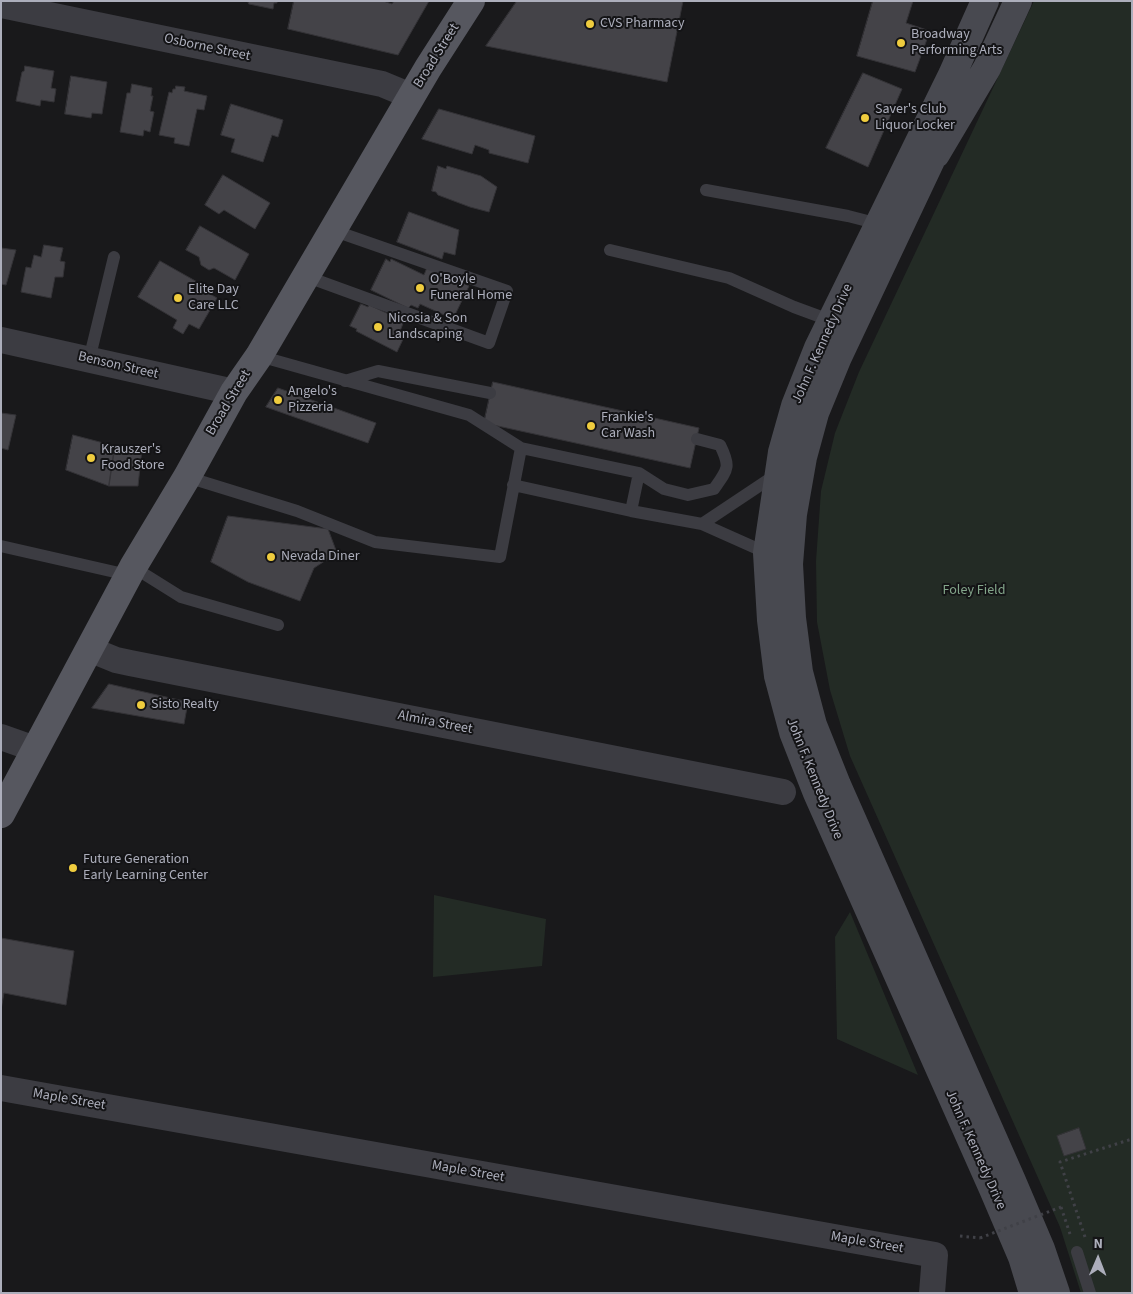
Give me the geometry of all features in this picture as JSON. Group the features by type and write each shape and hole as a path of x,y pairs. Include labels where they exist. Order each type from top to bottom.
{"main road":[{"name":"Broad Street","path":"1,814 131,571 234,392 259,356 412,96 472,1"},
{"path":"952,75 978,1"},
{"name":"John F. Kennedy Drive","path":"984,1 952,75 818,348 795,406 782,452 767,553 770,620 778,676 793,732 817,793 1011,1231 1022,1257 1033,1293"},
{"name":"John F. Kennedy Drive","path":"1003,1 930,164 838,357 815,413 803,457 794,514 789,564 792,618 799,672 813,725 836,785 1012,1181 1041,1250 1056,1293"},
{"path":"930,164 986,68 1018,1"}],"street":[{"name":"Osborne Street","path":"1,6 382,84 412,96"},
{"name":"Benson Street","path":"1,340 234,392"},
{"name":"Almira Street","path":"89,649 130,664 783,792"},
{"path":"1,737 35,749"},
{"name":"Maple Street","path":"1,1088 935,1255 932,1293"}],"lane":[{"path":"706,190 848,216 879,224"},
{"path":"305,276 488,343 507,291 332,230"},
{"path":"610,250 729,278 794,307 832,321"},
{"path":"89,360 114,257"},
{"path":"259,356 469,415 521,448 639,473 664,489 688,495 714,489 726,472 727,459 720,445 696,438"},
{"path":"345,381 378,371 490,393"},
{"path":"187,476 297,511 375,542 500,557 521,448"},
{"path":"631,511 639,473"},
{"path":"702,524 779,473"},
{"path":"513,485 631,511 702,524 767,553"},
{"path":"1,546 131,571 181,597 278,625"},
{"path":"1077,1252 1090,1293"}],"path":[{"path":"960,1236 980,1238 1061,1207 1077,1252 1088,1249 1060,1162 1132,1139"}],"green space":[{"name":"Foley Field","path":"1034,1 1132,1 1132,1293 1081,1293 1060,1227 850,756 830,690 817,622 816,561 821,491 835,433 859,372"},
{"path":"434,895 546,919 542,966 433,977"},
{"path":"850,912 918,1075 837,1039 835,937"}],"building":[{"path":"248,1 277,1 277,3 274,3 273,9 249,4"},
{"path":"294,1 383,1 392,4 394,1 429,1 398,55 288,29"},
{"name":"CVS Pharmacy","path":"517,1 683,1 667,82 486,46"},
{"path":"873,1 913,1 906,23 930,31 915,72 857,56"},
{"path":"25,66 54,71 51,88 56,89 54,102 41,100 40,106 16,101"},
{"name":"Saver's Club Liquor Locker","path":"863,73 902,89 868,167 826,148"},
{"path":"71,76 107,82 102,114 92,113 91,118 65,114"},
{"path":"132,84 152,88 151,96 153,96 150,111 154,112 150,132 144,130 143,136 120,132 127,93 130,93"},
{"path":"176,86 185,87 184,91 207,96 204,110 197,109 189,146 174,143 175,138 159,135 169,92 172,93"},
{"path":"231,104 283,120 278,137 272,135 263,162 231,152 235,139 221,135"},
{"path":"439,109 535,136 528,163 489,153 489,150 475,145 472,154 422,139"},
{"path":"438,166 446,169 447,166 481,176 497,187 489,212 470,207 432,191"},
{"path":"223,175 270,203 255,229 224,210 219,214 205,205"},
{"path":"409,212 459,230 455,255 444,252 442,259 397,242"},
{"path":"200,226 249,254 235,280 214,268 209,270 201,265 199,257 186,250"},
{"path":"44,245 63,248 60,261 65,262 63,277 55,277 51,298 21,292 26,267 31,268 34,255 41,257"},
{"path":"1,248 16,250 6,285 1,284"},
{"name":"O'Boyle Funeral Home","path":"386,259 390,262 391,259 424,275 428,265 469,286 453,319 420,304 418,308 411,305 408,308 371,290"},
{"name":"Elite Day Care LLC","path":"160,261 199,283 196,286 217,298 199,329 189,324 183,334 173,328 177,320 138,297"},
{"name":"Nicosia & Son Landscaping","path":"361,304 368,307 369,305 404,321 400,331 406,333 397,352 350,326"},
{"name":"Frankie's Car Wash","path":"493,382 699,428 690,468 484,423"},
{"path":"278,388 376,423 368,443 266,407"},
{"path":"1,413 16,415 8,450 1,448"},
{"name":"Krauszer's Food Store","path":"73,435 115,446 109,486 66,470"},
{"path":"115,446 142,449 138,486 109,486"},
{"name":"Nevada Diner","path":"228,516 328,529 337,553 314,568 300,601 248,582 211,562"},
{"name":"Sisto Realty","path":"109,684 188,702 184,724 92,708"},
{"path":"1,938 74,951 66,1005 4,993 1,1010"},
{"path":"1079,1128 1086,1149 1064,1156 1057,1136"}],"place":[{"name":"CVS Pharmacy","path":"590,24"},
{"name":"Broadway Performing Arts","path":"901,43"},
{"name":"Saver's Club Liquor Locker","path":"865,118"},
{"name":"O'Boyle Funeral Home","path":"420,288"},
{"name":"Elite Day Care LLC","path":"178,298"},
{"name":"Nicosia & Son Landscaping","path":"378,327"},
{"name":"Angelo's Pizzeria","path":"278,400"},
{"name":"Frankie's Car Wash","path":"591,426"},
{"name":"Krauszer's Food Store","path":"91,458"},
{"name":"Nevada Diner","path":"271,557"},
{"name":"Sisto Realty","path":"141,705"},
{"name":"Future Generation Early Learning Center","path":"73,868"}]}
